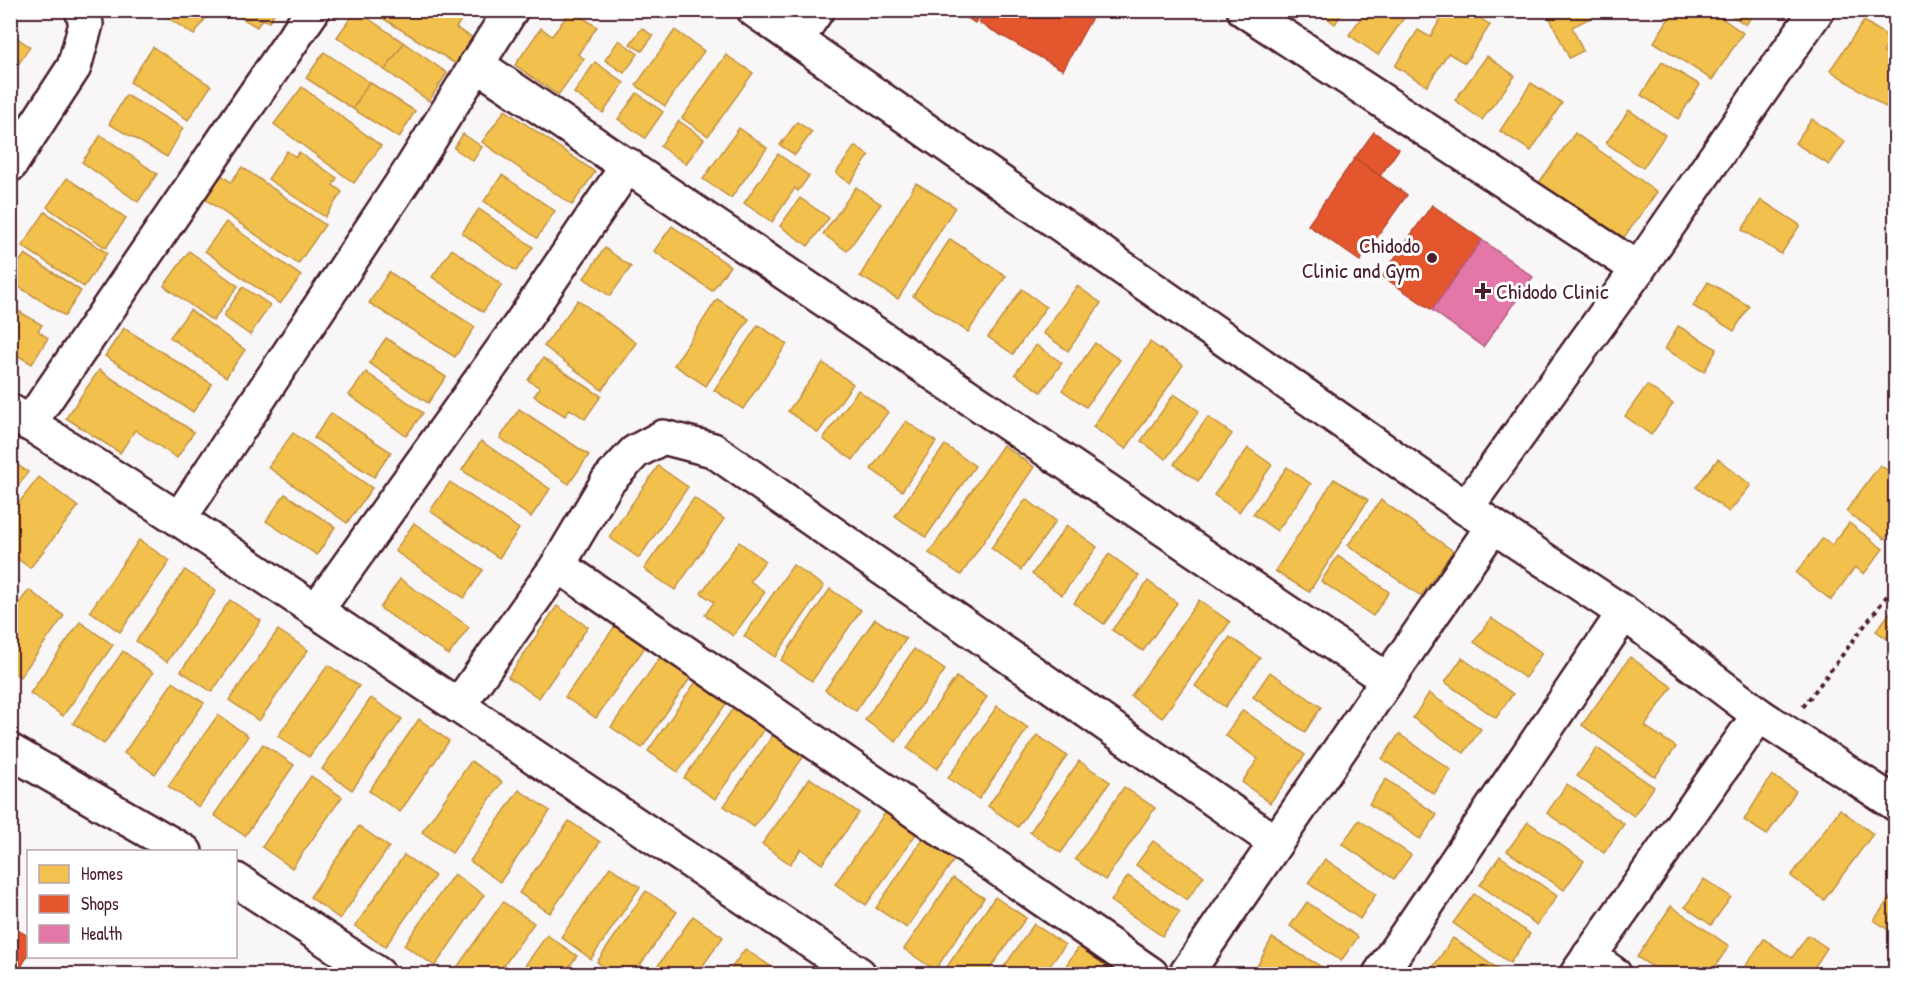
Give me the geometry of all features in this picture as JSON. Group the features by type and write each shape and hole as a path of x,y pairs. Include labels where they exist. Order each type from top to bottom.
{"street":[{"path":"10,165 74,67 86,24 82,10"},
{"path":"313,10 20,418 179,519 859,975"},
{"path":"179,519 410,171 510,10"},
{"path":"754,10 1466,508 1624,613 1772,723 1896,804"},
{"path":"797,39 817,10"},
{"path":"1244,10 1638,269"},
{"path":"1466,508 1638,269 1816,10"},
{"path":"476,64 1386,679"},
{"path":"316,611 522,322 628,165"},
{"path":"458,706 558,565 608,481 635,452 663,437 713,450 1275,842"},
{"path":"1186,975 1492,526"},
{"path":"558,565 1151,975"},
{"path":"1380,975 1624,613"},
{"path":"1593,968 1772,723"},
{"path":"10,751 182,850"},
{"path":"237,881 378,975"}],"path":[{"path":"1772,723 1896,584"}],"building: Homes":[{"path":"163,10 211,10 194,35 161,13"},
{"path":"228,10 276,10 269,22 262,19 257,27"},
{"path":"356,10 404,43 385,70 337,37"},
{"path":"383,10 461,10 465,13 456,28 473,38 456,64 379,16"},
{"path":"571,10 597,27 578,54 584,59 558,95 515,65 541,28 552,36"},
{"path":"1316,10 1344,10 1335,24"},
{"path":"1366,10 1400,10 1406,15 1378,55 1349,35"},
{"path":"1446,10 1468,10 1490,25 1465,63 1448,53 1427,86 1395,66 1418,30 1430,37"},
{"path":"1546,10 1606,10 1572,27 1583,51 1569,58"},
{"path":"1674,10 1710,10 1743,33 1712,80 1654,42"},
{"path":"1724,10 1755,10 1746,25"},
{"path":"1864,21 1892,39 1883,52 1896,60 1896,92 1885,107 1830,70"},
{"path":"642,28 653,36 642,51 630,44"},
{"path":"675,30 704,51 665,106 636,85"},
{"path":"10,33 30,47 15,69 10,66"},
{"path":"619,40 638,54 624,73 605,60"},
{"path":"404,43 447,73 429,101 385,70"},
{"path":"153,47 211,86 188,120 130,82"},
{"path":"324,52 369,82 353,109 306,78"},
{"path":"726,55 753,73 708,136 682,118"},
{"path":"1487,56 1515,76 1482,120 1455,100"},
{"path":"595,62 624,83 603,113 574,93"},
{"path":"1662,62 1700,85 1678,119 1641,95"},
{"path":"369,82 415,111 399,138 353,109"},
{"path":"1531,83 1562,103 1531,151 1500,131"},
{"path":"302,87 381,146 354,183 274,124"},
{"path":"637,93 663,112 645,138 618,119"},
{"path":"126,95 183,128 167,157 109,124"},
{"path":"505,110 595,172 572,205 482,142"},
{"path":"1629,110 1665,135 1643,168 1606,143"},
{"path":"1812,119 1845,142 1829,165 1795,143"},
{"path":"679,121 704,139 686,164 660,146"},
{"path":"797,122 812,132 795,155 780,145"},
{"path":"739,128 767,148 731,198 703,179"},
{"path":"1575,133 1657,192 1619,244 1537,185"},
{"path":"463,134 482,147 473,161 454,148"},
{"path":"101,135 157,174 138,202 82,162"},
{"path":"855,146 869,156 850,183 836,173"},
{"path":"287,151 296,157 299,152 337,178 333,185 342,192 325,217 268,179"},
{"path":"778,154 809,176 798,191 795,188 772,222 744,203"},
{"path":"242,167 325,225 298,264 205,199 221,175 231,182"},
{"path":"502,175 555,211 537,238 484,201"},
{"path":"67,178 126,218 106,248 47,207"},
{"path":"916,183 955,207 898,299 860,276"},
{"path":"856,187 881,204 847,251 823,234"},
{"path":"800,198 829,218 808,246 780,226"},
{"path":"1761,200 1800,225 1781,254 1742,230"},
{"path":"479,209 533,247 516,271 462,233"},
{"path":"45,212 107,253 84,287 22,246"},
{"path":"226,222 301,276 280,304 205,251"},
{"path":"672,226 730,266 712,291 654,251"},
{"path":"950,239 1006,276 968,332 913,296"},
{"path":"605,248 631,267 610,296 584,278"},
{"path":"452,249 502,285 483,312 432,277"},
{"path":"189,251 238,286 213,321 164,286"},
{"path":"25,254 81,291 65,316 10,281 10,275"},
{"path":"389,272 475,327 455,357 369,303"},
{"path":"1708,282 1749,306 1734,331 1693,306"},
{"path":"1077,286 1101,303 1068,351 1043,333"},
{"path":"243,287 270,305 250,335 223,316"},
{"path":"1022,289 1046,307 1013,354 988,337"},
{"path":"717,299 749,319 706,386 674,365"},
{"path":"578,300 636,343 602,390 544,346"},
{"path":"10,306 42,325 38,331 48,338 32,364 10,351"},
{"path":"190,310 245,350 226,377 170,337"},
{"path":"758,325 787,344 743,409 714,390"},
{"path":"1678,326 1717,349 1704,372 1665,349"},
{"path":"124,328 212,384 193,412 105,356"},
{"path":"386,338 446,377 428,403 369,363"},
{"path":"1150,342 1183,365 1126,449 1093,427"},
{"path":"1095,343 1120,360 1086,407 1062,390"},
{"path":"1036,345 1062,363 1041,392 1015,374"},
{"path":"543,358 601,396 585,419 570,409 565,416 534,396 540,388 528,380"},
{"path":"823,363 853,384 818,433 788,411"},
{"path":"99,370 194,432 177,458 135,430 120,453 66,418"},
{"path":"366,372 423,413 406,436 349,395"},
{"path":"1647,385 1673,404 1651,435 1625,416"},
{"path":"858,390 888,412 853,460 823,439"},
{"path":"1174,394 1199,411 1166,459 1141,441"},
{"path":"519,409 589,455 569,484 500,438"},
{"path":"331,413 391,452 374,477 314,438"},
{"path":"1208,417 1232,434 1198,481 1174,464"},
{"path":"906,421 936,442 902,491 871,469"},
{"path":"293,433 372,488 347,523 268,467"},
{"path":"481,441 550,489 531,517 462,470"},
{"path":"945,445 975,466 926,537 895,516"},
{"path":"1003,445 1034,467 961,575 929,553"},
{"path":"1248,448 1272,465 1239,512 1214,495"},
{"path":"1718,459 1751,485 1729,512 1696,487"},
{"path":"10,460 28,472 10,498"},
{"path":"1880,465 1896,476 1896,524 1885,539 1846,511"},
{"path":"658,466 688,487 639,558 609,537"},
{"path":"1287,467 1311,484 1277,531 1253,514"},
{"path":"39,477 78,507 30,568 10,553 10,514"},
{"path":"1334,479 1368,500 1309,592 1275,571"},
{"path":"450,482 519,529 499,558 430,511"},
{"path":"285,494 335,527 317,555 266,521"},
{"path":"694,498 724,519 675,590 644,569"},
{"path":"1026,499 1056,521 1021,570 991,548"},
{"path":"1381,500 1453,551 1421,596 1348,545"},
{"path":"414,523 483,570 464,598 395,551"},
{"path":"1849,523 1883,549 1864,574 1855,567 1831,600 1796,573 1823,538 1832,545"},
{"path":"1067,525 1097,547 1062,595 1032,574"},
{"path":"139,540 170,561 120,632 90,611"},
{"path":"739,542 765,561 750,581 765,592 733,636 705,615 714,602 701,593"},
{"path":"1109,554 1139,576 1104,624 1074,603"},
{"path":"1338,556 1389,592 1373,616 1321,581"},
{"path":"793,565 824,586 775,657 744,636"},
{"path":"185,570 216,591 167,662 136,641"},
{"path":"10,577 19,582 10,595"},
{"path":"400,579 469,627 449,655 380,608"},
{"path":"1148,581 1177,603 1143,651 1112,630"},
{"path":"830,589 861,610 812,681 781,660"},
{"path":"29,590 64,616 20,677 10,670 10,615"},
{"path":"230,600 261,621 212,692 181,671"},
{"path":"1199,600 1230,622 1162,718 1131,696"},
{"path":"1896,605 1896,645 1876,631"},
{"path":"557,606 588,627 539,698 508,677"},
{"path":"1491,618 1542,653 1525,678 1474,642"},
{"path":"875,619 906,639 856,711 825,690"},
{"path":"80,622 113,645 63,716 30,693"},
{"path":"615,626 645,647 596,718 565,697"},
{"path":"278,630 308,650 259,721 229,700"},
{"path":"1230,637 1260,658 1225,707 1195,686"},
{"path":"914,649 945,670 896,742 865,720"},
{"path":"123,651 153,673 104,744 73,723"},
{"path":"661,656 691,677 642,748 611,727"},
{"path":"1630,657 1672,687 1645,726 1676,747 1655,777 1582,725"},
{"path":"1462,658 1513,694 1496,718 1445,682"},
{"path":"328,665 359,686 309,757 278,736"},
{"path":"1270,672 1321,707 1305,732 1253,697"},
{"path":"956,677 987,697 937,769 907,748"},
{"path":"697,680 728,701 678,772 648,751"},
{"path":"173,682 204,703 155,774 124,753"},
{"path":"1429,693 1481,729 1464,753 1413,718"},
{"path":"371,698 402,719 352,790 322,769"},
{"path":"997,706 1028,728 979,799 948,778"},
{"path":"734,707 765,728 715,799 684,778"},
{"path":"1243,710 1305,755 1270,803 1242,782 1258,759 1225,735"},
{"path":"218,715 248,736 199,807 168,786"},
{"path":"419,719 449,741 400,812 369,791"},
{"path":"1399,734 1451,770 1434,794 1382,759"},
{"path":"773,735 804,756 754,827 724,806"},
{"path":"1037,735 1067,756 1018,827 988,806"},
{"path":"263,744 294,765 245,836 214,815"},
{"path":"1597,748 1654,787 1634,816 1577,776"},
{"path":"471,761 502,782 452,853 422,832"},
{"path":"1079,761 1110,782 1061,853 1030,832"},
{"path":"1772,775 1796,791 1767,835 1744,820"},
{"path":"311,776 342,797 292,868 262,847"},
{"path":"810,778 859,813 822,864 801,849 790,864 762,844"},
{"path":"1386,779 1437,815 1420,839 1369,804"},
{"path":"1567,784 1624,824 1604,853 1547,813"},
{"path":"1124,787 1155,808 1105,880 1075,859"},
{"path":"519,790 550,811 500,882 470,861"},
{"path":"1840,809 1873,834 1824,900 1791,876"},
{"path":"885,813 916,834 866,905 835,884"},
{"path":"1359,820 1411,855 1394,879 1342,844"},
{"path":"569,821 600,842 550,913 519,893"},
{"path":"1528,822 1584,861 1564,890 1507,851"},
{"path":"359,826 389,847 340,919 310,897"},
{"path":"925,836 956,857 907,928 876,908"},
{"path":"1153,841 1204,876 1187,900 1136,865"},
{"path":"404,855 435,876 385,947 355,926"},
{"path":"1500,856 1557,896 1537,925 1480,885"},
{"path":"1325,859 1376,894 1360,919 1308,883"},
{"path":"610,867 640,887 591,959 561,937"},
{"path":"454,874 484,895 435,966 404,945"},
{"path":"1128,876 1180,912 1162,936 1111,901"},
{"path":"953,878 984,898 935,970 904,949"},
{"path":"1704,879 1731,897 1711,925 1685,907"},
{"path":"1896,889 1896,935 1874,920"},
{"path":"646,891 677,912 634,974 615,974 597,962"},
{"path":"1474,894 1530,934 1510,963 1453,923"},
{"path":"995,897 1026,918 986,974 955,974 946,968"},
{"path":"503,902 534,923 498,974 453,973"},
{"path":"1307,902 1358,937 1341,961 1290,926"},
{"path":"1671,906 1729,946 1710,974 1664,974 1637,957"},
{"path":"693,916 723,937 697,974 652,974"},
{"path":"1034,924 1065,945 1044,974 999,974"},
{"path":"547,935 577,956 564,974 519,974"},
{"path":"1808,935 1827,948 1810,974 1802,974 1795,970 1792,974 1740,974 1764,939 1792,958"},
{"path":"1272,938 1334,974 1253,974"},
{"path":"1453,938 1505,974 1444,974 1433,967"},
{"path":"1079,947 1119,974 1067,974 1062,971"},
{"path":"745,949 776,970 773,974 727,974"},
{"path":"596,968 606,974 592,974"}],"building: Shops":[{"path":"955,10 982,10 975,23"},
{"path":"985,10 1096,10 1063,70 979,23"},
{"path":"1374,132 1399,149 1380,176 1355,158"},
{"path":"1355,158 1407,195 1360,261 1308,225"},
{"name":"Chidodo Clinic and Gym","path":"1432,205 1482,240 1432,310 1382,276"},
{"path":"10,926 27,935 27,957 17,974 10,974"}],"building: Health":[{"path":"1482,240 1533,277 1483,347 1432,310"}],"place":[{"name":"Chidodo Clinic and Gym","path":"1432,258"},
{"name":"Chidodo Clinic","path":"1483,291"}]}
